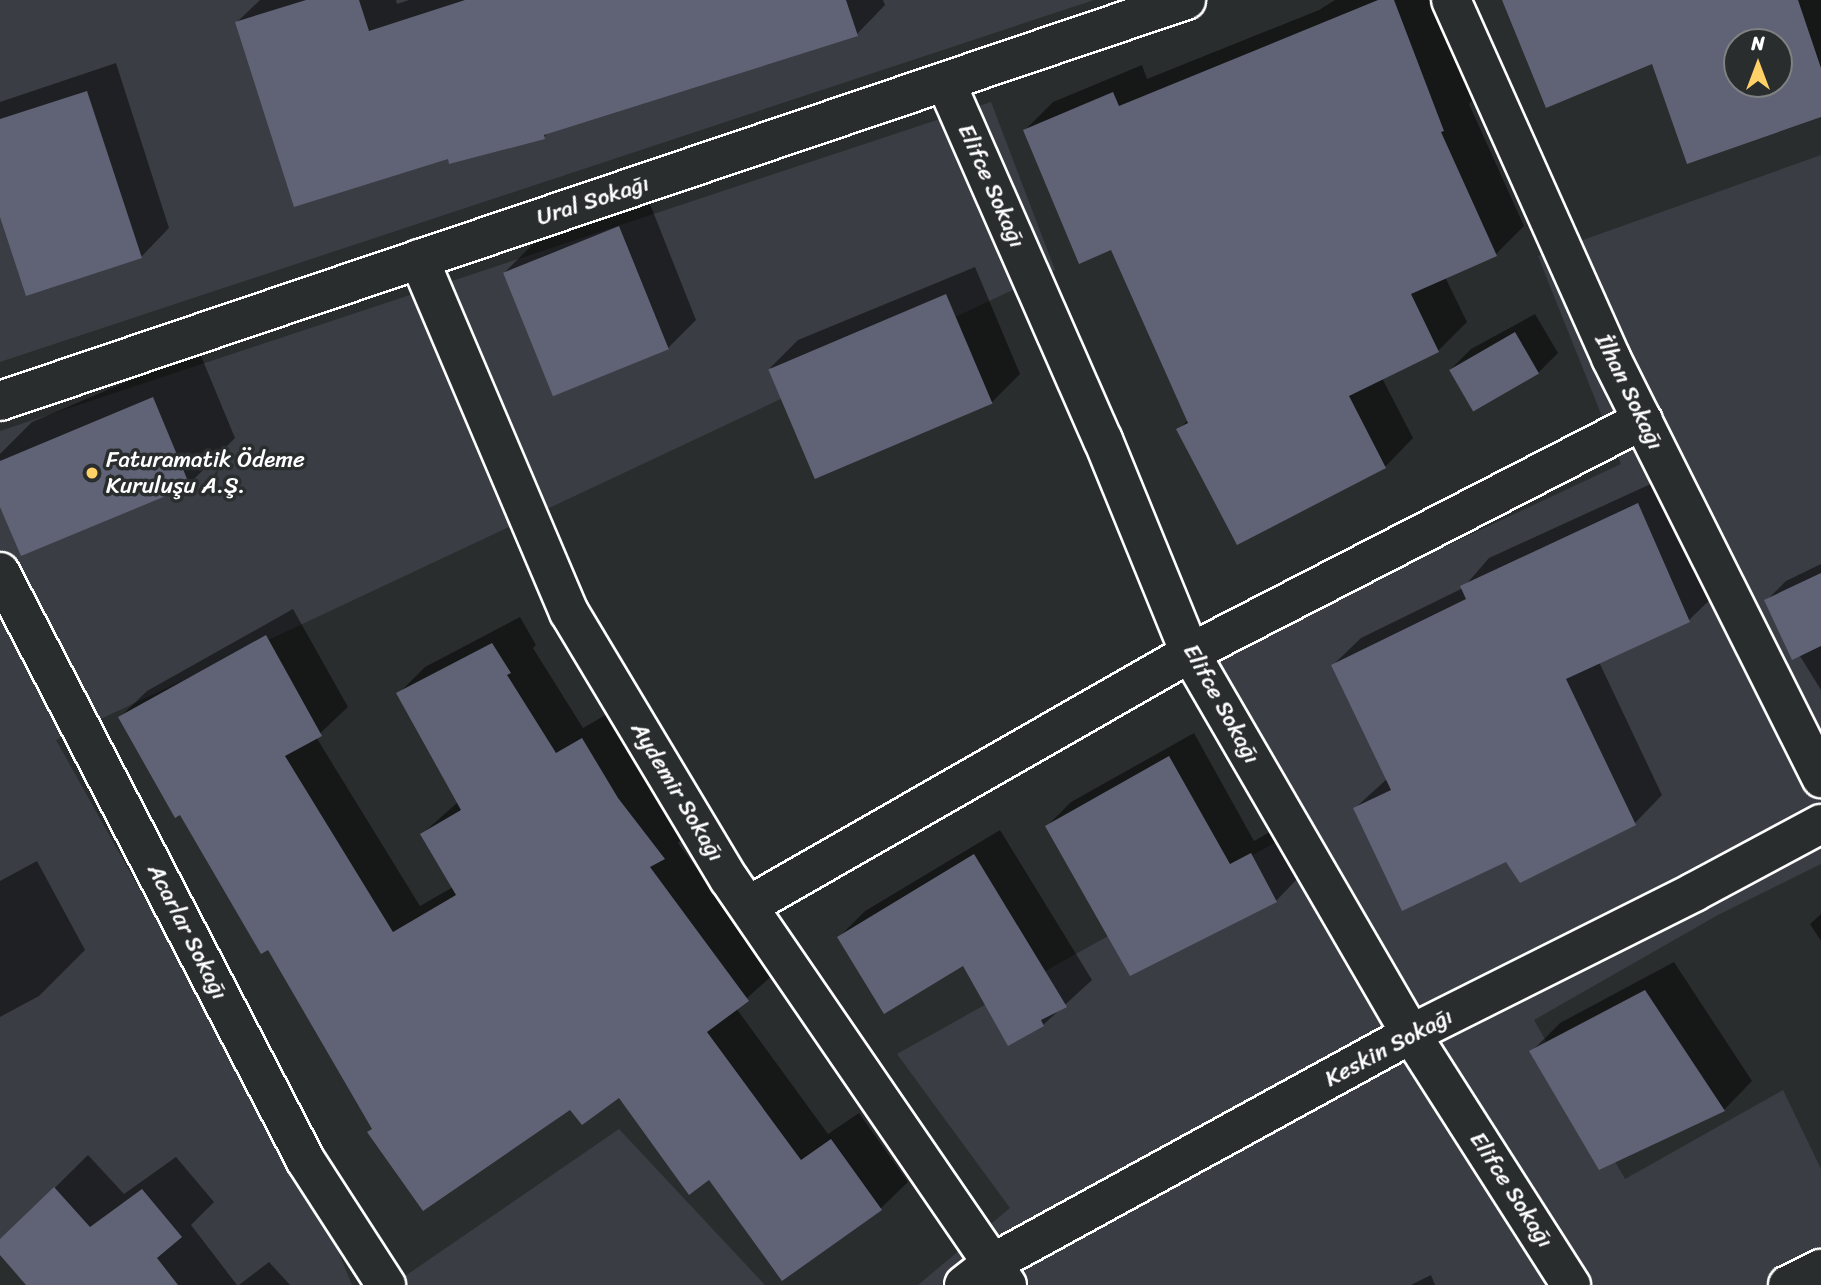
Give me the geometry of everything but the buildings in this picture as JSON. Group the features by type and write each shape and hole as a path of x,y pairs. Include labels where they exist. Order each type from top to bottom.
{"street":[{"name":"Ural Sokağı","path":"0,401 1186,0"},
{"name":"İlhan Sokağı","path":"1451,0 1611,358 1697,535 1821,778"},
{"name":"Elifce Sokağı","path":"946,83 1097,427 1190,653 1411,1034 1571,1285"},
{"name":"Aydemir Sokağı","path":"419,259 569,612 748,906 987,1278"},
{"path":"748,906 1190,653 1643,420"},
{"name":"Acarlar Sokağı","path":"0,572 306,1161 386,1285"},
{"name":"Keskin Sokağı","path":"987,1278 1411,1034 1821,824"},
{"path":"1788,1285 1821,1269"}],"shaded area":[{"path":"0,0 1094,0 0,362"},
{"path":"991,102 1055,270 56,740 327,1224 352,1285 28,1285 0,1255 0,431"},
{"path":"1821,155 1821,864 1718,915 1534,1020 1625,1179 1783,1090 1821,1169 1821,1285 918,1285 1010,1208 897,1054 1285,837 1198,662 1621,464 1538,256"},
{"path":"619,1129 765,1285 392,1285"}],"place":[{"name":"Faturamatik Ödeme Kuruluşu A.Ş.","path":"92,473"}]}
